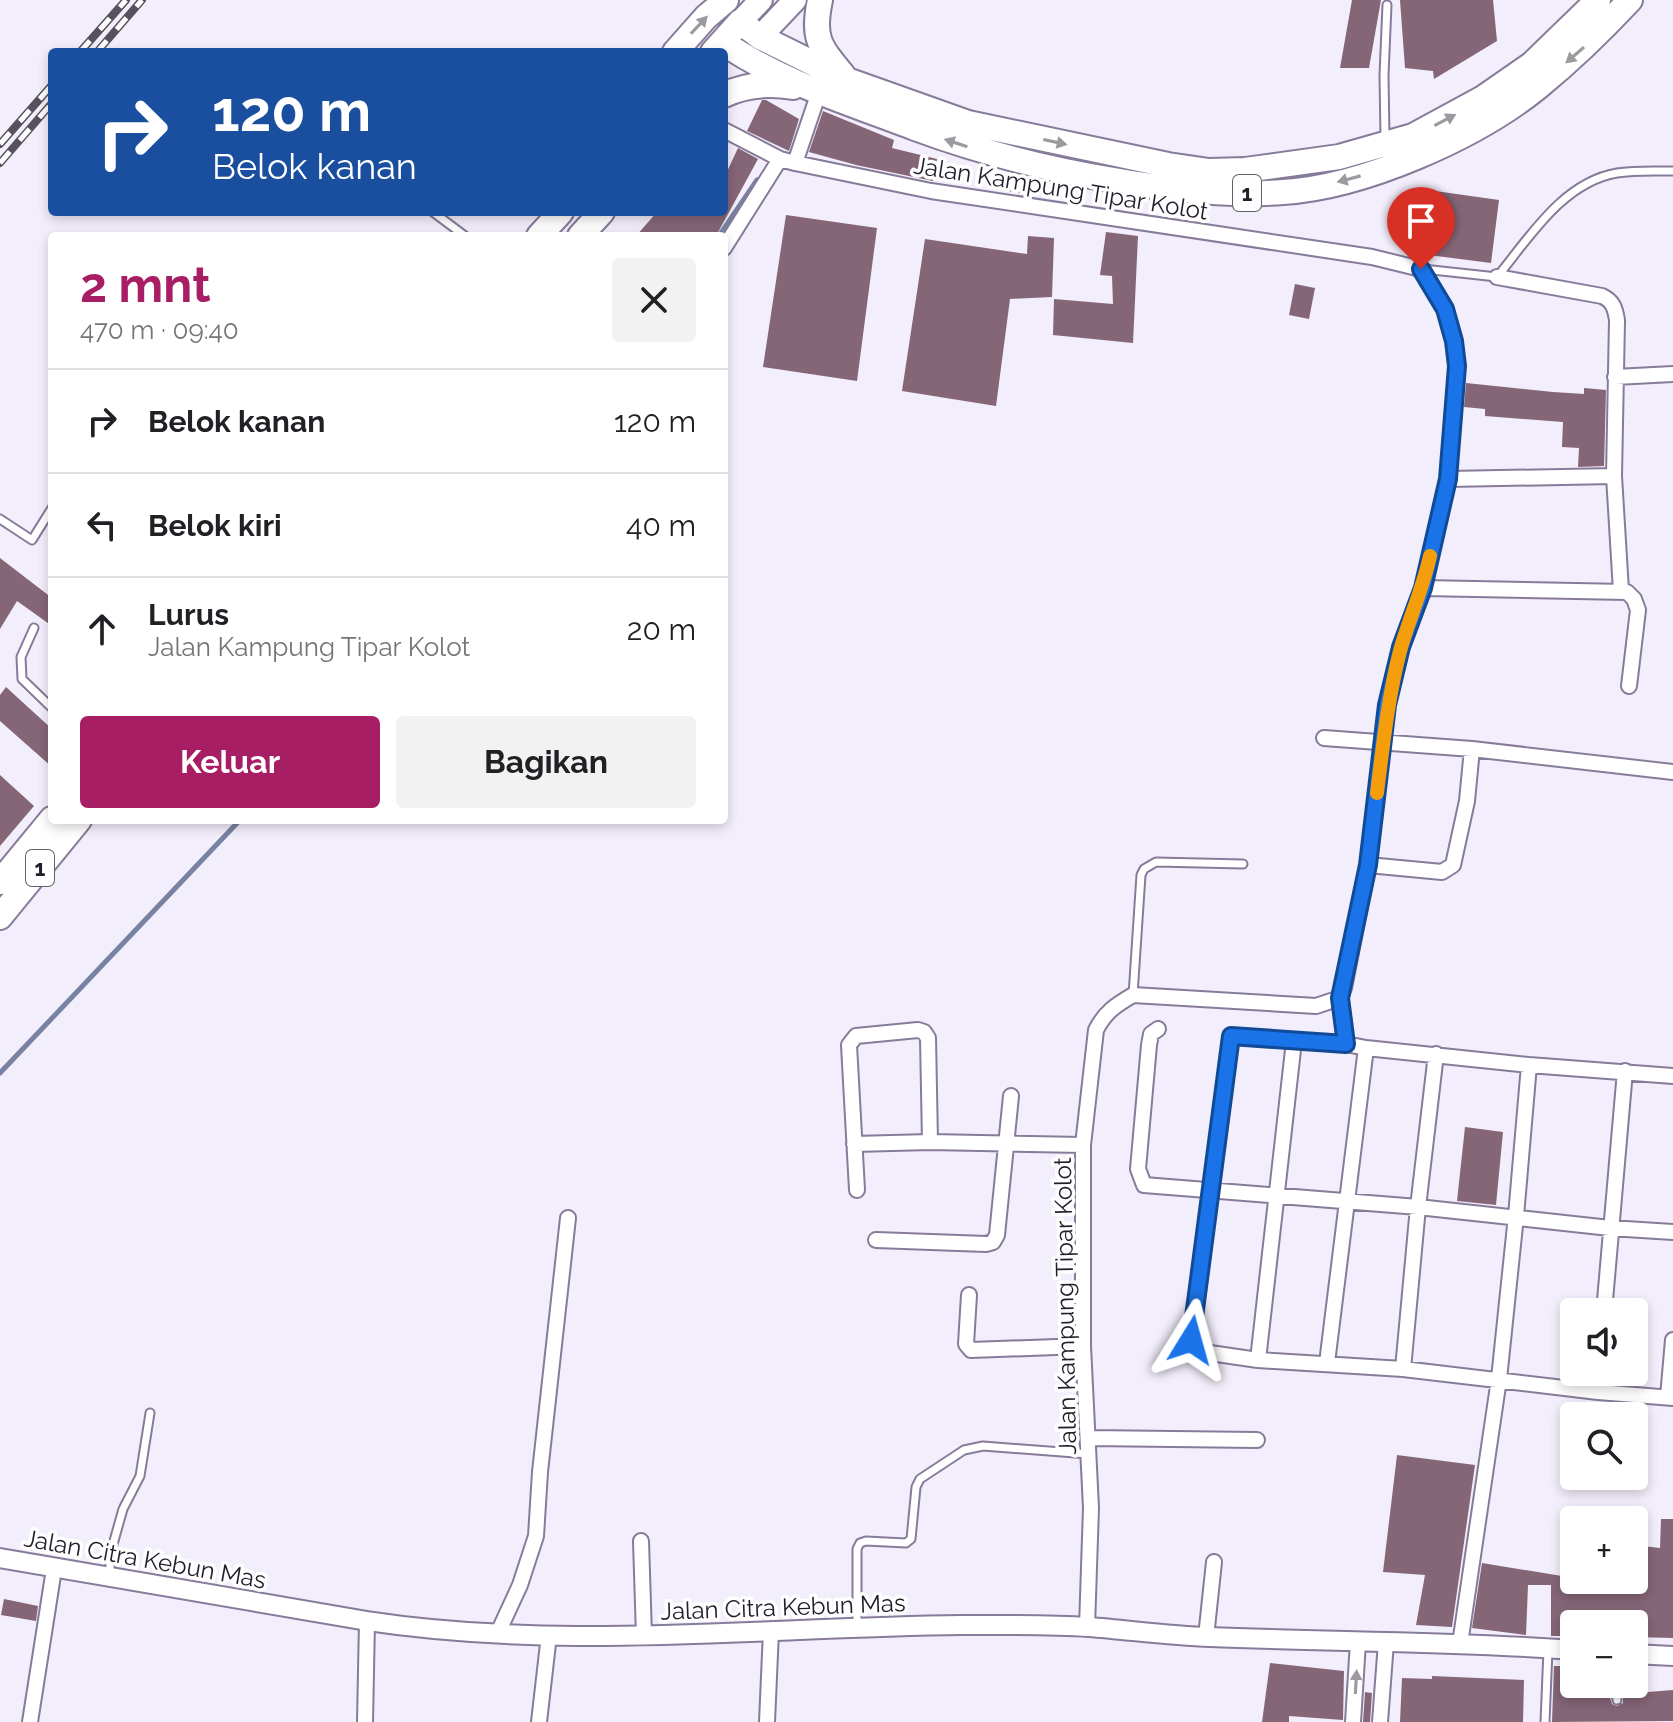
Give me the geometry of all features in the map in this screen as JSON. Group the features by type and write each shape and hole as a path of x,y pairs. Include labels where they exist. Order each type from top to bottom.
{"highway":[{"path":"679,48 726,0"},
{"path":"820,0 815,26 823,51 847,80"},
{"name":"1","path":"718,47 740,22 760,37 847,80 968,123 1091,150 1209,171 1290,165 1339,157 1413,136 1483,98 1532,64 1598,0"},
{"name":"1","path":"728,51 819,92 949,140 1064,172 1183,191 1286,192 1338,182 1390,167 1481,124 1536,89 1594,38 1630,0"},
{"path":"728,74 760,37"},
{"path":"728,93 740,87 773,83 819,92"},
{"path":"543,232 557,216"},
{"path":"584,232 598,216"},
{"name":"1","path":"0,882 48,824"},
{"name":"1","path":"0,917 76,824"}],"main road":[{"name":"1","path":"740,22 761,0"},
{"path":"760,37 795,0"}],"street":[{"path":"795,163 819,92"},
{"name":"Jalan Kampung Tipar Kolot","path":"728,132 780,159 931,191 1372,257 1421,269"},
{"path":"728,242 780,159"},
{"path":"1346,1044 1340,998 1368,865 1387,705 1401,647 1423,588 1448,479 1457,366 1454,341 1445,309 1421,269"},
{"path":"1497,277 1602,296 1610,300 1615,309 1614,476 1621,591"},
{"path":"1615,377 1673,374"},
{"path":"1448,479 1614,476"},
{"path":"1423,588 1621,591 1634,599 1638,610 1629,686"},
{"path":"1324,738 1472,749 1673,772"},
{"path":"1368,865 1442,872 1453,865 1467,801 1472,749"},
{"path":"1133,995 1316,1006 1340,998"},
{"name":"Jalan Kampung Tipar Kolot","path":"1087,1627 1091,1553 1090,1454 1083,1346 1083,1145 1096,1030 1112,1008 1133,995"},
{"path":"1158,1029 1151,1034 1149,1045 1139,1177 1144,1185 1673,1232"},
{"path":"857,1190 849,1045 856,1036 924,1032 928,1038 930,1142"},
{"path":"1673,1076 1231,1036 1191,1340 1197,1350 1203,1352 1258,1360 1403,1369 1670,1398 1673,1340"},
{"path":"1258,1360 1294,1041"},
{"path":"1327,1363 1366,1048"},
{"path":"1403,1369 1436,1054"},
{"path":"1460,1644 1499,1379 1529,1065"},
{"path":"1605,1298 1625,1071"},
{"path":"876,1240 993,1242 997,1235 1011,1096"},
{"path":"854,1144 1083,1145"},
{"path":"497,1635 520,1585 536,1536 540,1472 568,1218"},
{"path":"969,1295 966,1344 971,1350 1083,1346"},
{"path":"1598,1386 1598,1392"},
{"path":"1089,1438 1257,1440"},
{"path":"641,1541 644,1636"},
{"name":"Jalan Citra Kebun Mas","path":"0,1558 367,1621 497,1635 644,1636 857,1627 1087,1627 1206,1637 1560,1649"},
{"path":"1206,1637 1214,1562"},
{"path":"30,1722 54,1569"},
{"path":"365,1722 367,1621"},
{"path":"767,1722 771,1631"},
{"path":"539,1722 549,1635"},
{"path":"1353,1722 1358,1642"},
{"path":"1380,1722 1386,1642"},
{"path":"1648,1655 1673,1656"}],"lane":[{"path":"1385,145 1387,5"},
{"path":"1421,269 1497,277 1565,198 1586,183 1615,173 1673,171"},
{"path":"438,216 460,232"},
{"path":"0,519 32,540 48,514"},
{"path":"34,628 21,657 22,679 48,704"},
{"path":"1133,995 1141,875 1144,869 1156,862 1243,864"},
{"path":"110,1577 110,1555 123,1509 140,1476 150,1413"},
{"path":"857,1627 857,1549 860,1543 866,1541 906,1543 911,1539 916,1487 926,1473 964,1450 983,1446 1090,1454"},
{"path":"1545,1722 1548,1648"}],"building":[{"path":"1352,0 1381,0 1369,68 1340,68"},
{"path":"1400,0 1493,0 1497,41 1434,79 1433,71 1405,68"},
{"path":"762,100 799,119 789,151 747,131"},
{"path":"823,111 894,140 892,148 937,159 933,181 809,152"},
{"path":"738,148 758,159 728,214 728,169"},
{"path":"1005,173 1022,176 1020,193 1003,190"},
{"path":"1421,189 1499,200 1491,263 1413,253"},
{"path":"786,215 877,228 857,381 763,367"},
{"path":"654,216 727,216 718,232 640,232"},
{"path":"1106,232 1138,236 1133,343 1053,335 1054,299 1113,304 1112,276 1100,275"},
{"path":"1028,236 1054,238 1052,297 1010,299 996,406 902,391 925,239 1027,254"},
{"path":"1295,284 1315,288 1309,319 1289,315"},
{"path":"1466,383 1584,394 1584,388 1606,390 1604,466 1578,467 1579,448 1562,447 1563,422 1485,416 1485,409 1464,407"},
{"path":"0,558 48,595 48,623 17,601 0,629"},
{"path":"6,687 48,725 48,763 0,721 0,695"},
{"path":"0,775 34,806 0,846"},
{"path":"1465,1127 1503,1132 1496,1205 1457,1201"},
{"path":"1397,1455 1475,1465 1452,1627 1416,1625 1425,1575 1383,1572"},
{"path":"1661,1519 1673,1519 1673,1638 1648,1637 1648,1610 1560,1610 1560,1636 1551,1636 1551,1585 1528,1585 1526,1635 1472,1628 1482,1563 1560,1576 1560,1594 1648,1594 1648,1547 1660,1548"},
{"path":"4,1599 38,1606 36,1621 1,1615"},
{"path":"1270,1663 1344,1671 1343,1720 1289,1716 1289,1722 1262,1722"},
{"path":"1554,1666 1560,1666 1560,1698 1610,1698 1612,1704 1617,1706 1623,1703 1623,1698 1648,1698 1648,1692 1673,1690 1673,1721 1552,1722"},
{"path":"1432,1676 1524,1680 1523,1722 1400,1722 1402,1678 1432,1679"},
{"path":"1365,1692 1372,1693 1370,1722 1363,1722"}],"waterway":[{"path":"722,232 757,180"},
{"path":"0,1073 236,824"}],"railway":[{"path":"84,48 126,0"},
{"path":"100,48 142,0"},
{"path":"0,144 48,90"},
{"path":"0,163 48,108"}],"slow traffic":[{"path":"1377,793 1387,705 1401,647 1423,588 1430,556"}],"route":[{"path":"1191,1340 1231,1036 1346,1044 1340,998 1368,865 1387,705 1401,647 1423,588 1448,479 1457,366 1454,341 1445,309 1421,269"}]}
